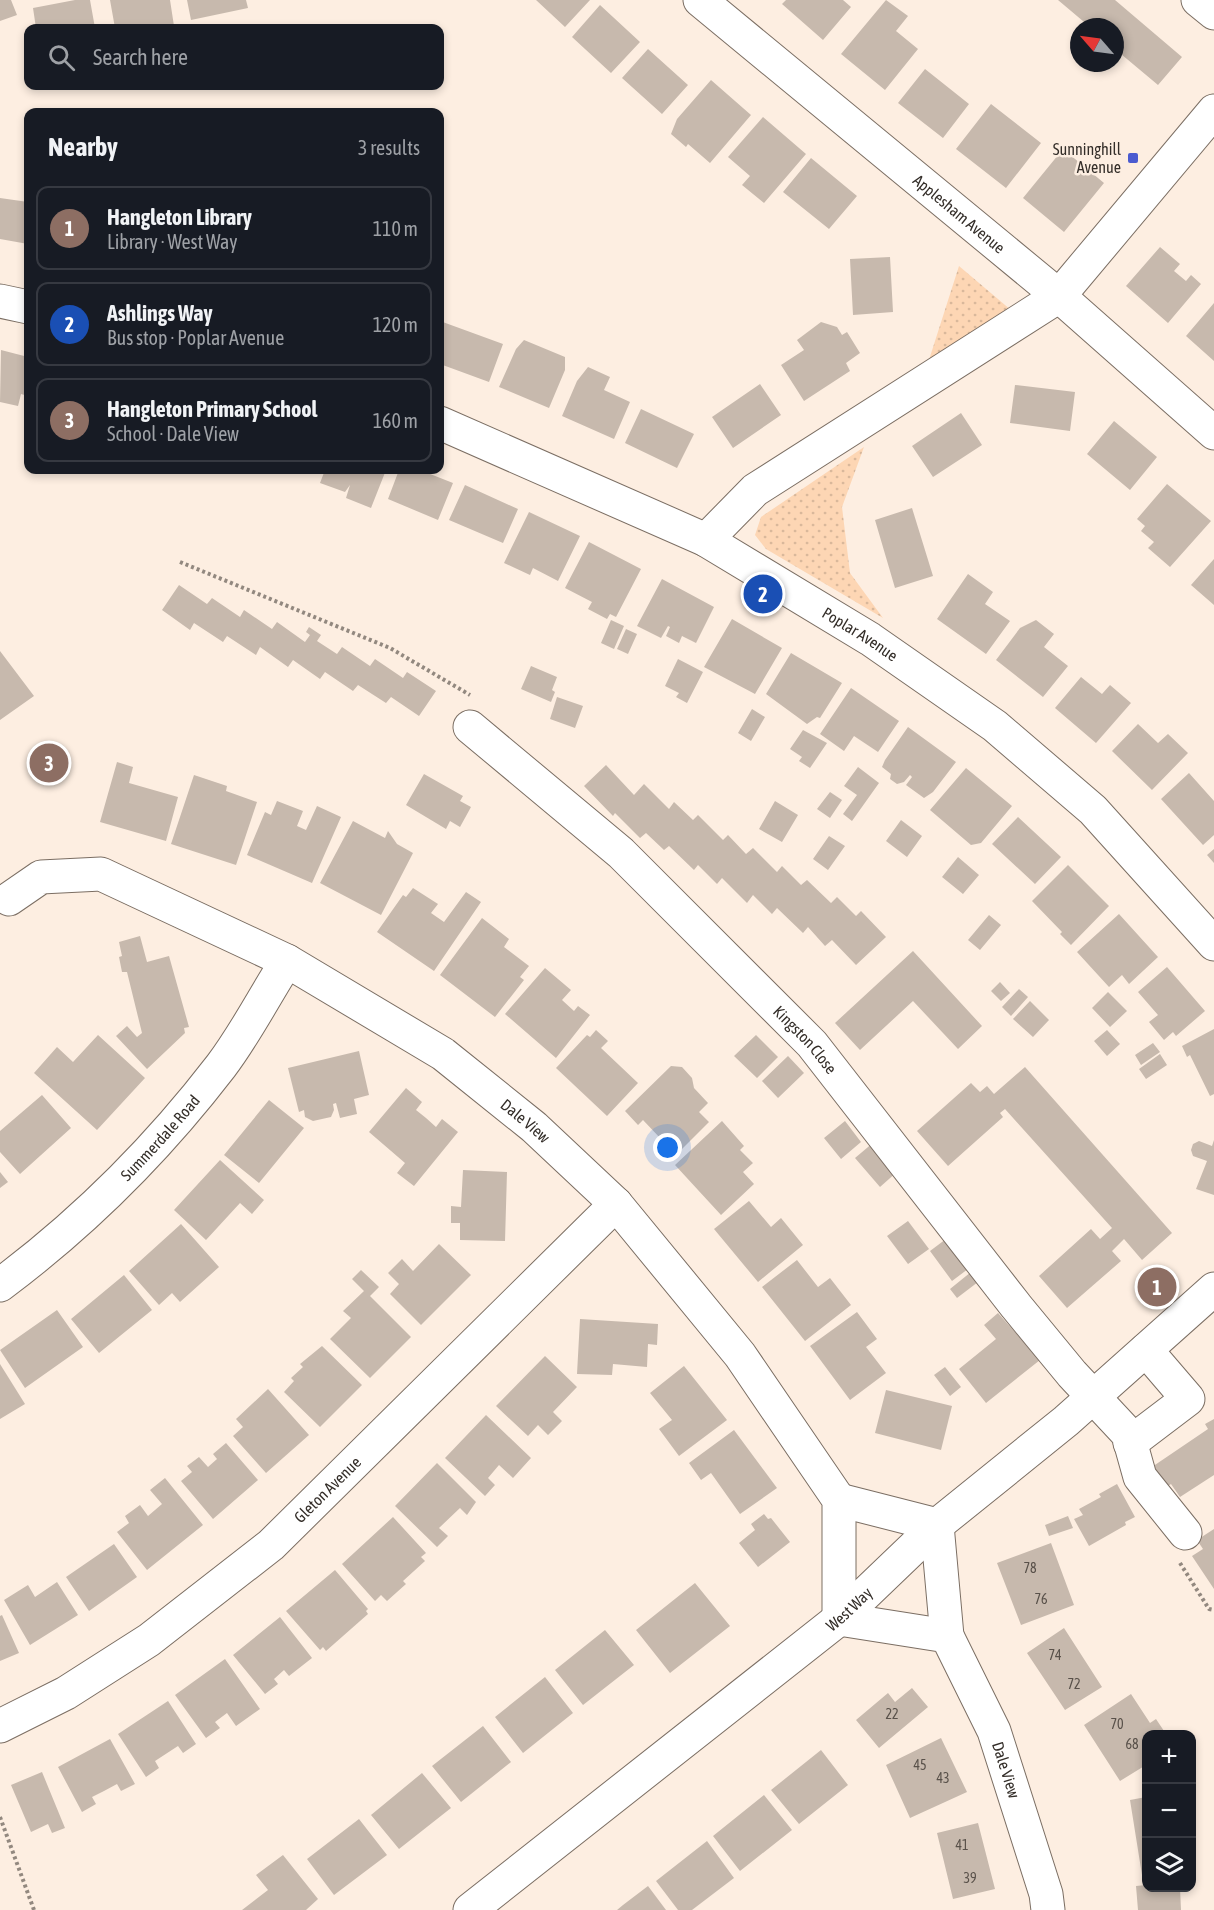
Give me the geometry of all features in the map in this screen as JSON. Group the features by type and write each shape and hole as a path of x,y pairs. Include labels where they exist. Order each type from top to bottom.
{"street":[{"name":"Applesham Avenue","path":"700,0 1059,296 1214,433"},
{"path":"1198,0 1214,14"},
{"path":"706,540 755,490 1059,296 1214,111"},
{"path":"0,301 24,306"},
{"name":"Poplar Avenue","path":"444,425 706,540 870,639 995,726 1093,810 1214,944"},
{"name":"Kingston Close","path":"470,727 621,853 812,1044 1016,1306 1072,1374 1095,1396 1128,1434 1140,1477 1185,1533"},
{"name":"Dale View","path":"9,899 41,877 101,874 287,961 443,1054 534,1127 616,1204 740,1355 839,1500"},
{"name":"Summerdale Road","path":"0,1285 43,1253 137,1164 222,1065 287,961"},
{"name":"Gleton Avenue","path":"0,1726 66,1693 149,1640 272,1545 616,1204"},
{"name":"West Way","path":"470,1910 839,1619 937,1525 1095,1396 1214,1289"},
{"path":"1130,1443 1188,1400 1146,1350"},
{"path":"937,1525 839,1500 839,1619 947,1636"},
{"name":"Dale View","path":"937,1525 947,1636 994,1731 1046,1894 1048,1910"}],"path":[{"path":"180,562 303,611 399,654 473,696 470,727"},
{"path":"0,1817 34,1910"}],"shaded area":[{"path":"959,266 1018,316 928,363"},
{"path":"864,447 842,507 850,573 883,618 766,549 755,535 761,517"}],"building":[{"path":"0,0 11,0 17,15 0,21"},
{"path":"75,0 90,0 94,24 35,24 33,8"},
{"path":"110,0 170,0 174,24 114,24"},
{"path":"187,0 246,0 248,8 191,20"},
{"path":"536,0 590,0 565,27"},
{"path":"786,0 843,0 851,7 823,40 782,4"},
{"path":"886,0 908,16 896,31 918,49 885,90 841,54"},
{"path":"1058,0 1115,0 1182,57 1158,85 1124,57 1124,18 1079,18"},
{"path":"600,5 640,42 611,73 572,37"},
{"path":"648,49 688,85 662,114 622,78"},
{"path":"925,69 969,104 943,138 898,103"},
{"path":"711,80 751,115 710,163 688,144 686,147 671,134 677,119"},
{"path":"991,104 1041,143 1006,188 956,149"},
{"path":"763,117 806,154 764,203 742,185 750,176 728,157"},
{"path":"1063,149 1104,183 1064,232 1023,198"},
{"path":"811,158 857,196 829,229 783,192"},
{"path":"0,198 24,201 24,243 0,239"},
{"path":"1160,247 1180,264 1174,271 1186,281 1191,275 1201,284 1168,323 1126,286"},
{"path":"890,257 893,312 853,315 850,259"},
{"path":"1214,303 1214,361 1186,336"},
{"path":"444,322 503,344 489,382 444,365"},
{"path":"821,322 837,327 842,335 847,332 860,353 846,363 850,371 804,401 781,365 804,350 797,340"},
{"path":"524,340 565,357 565,370 549,408 499,387 516,349"},
{"path":"1,350 24,356 24,395 21,394 18,406 0,402"},
{"path":"588,367 610,377 604,390 630,402 614,439 562,416 577,381"},
{"path":"760,384 781,415 733,448 712,417"},
{"path":"1015,385 1075,392 1070,431 1010,423"},
{"path":"641,409 694,434 677,468 625,443"},
{"path":"961,413 982,445 933,477 912,446"},
{"path":"1114,421 1157,457 1130,490 1087,454"},
{"path":"323,474 384,474 371,508 346,498 350,485 345,492 320,483"},
{"path":"397,474 430,474 453,483 438,520 388,499"},
{"path":"1167,484 1211,521 1170,567 1148,548 1154,542 1141,531 1145,526 1137,519"},
{"path":"465,485 518,509 503,543 449,520"},
{"path":"912,508 933,576 895,588 875,520"},
{"path":"529,512 580,536 558,581 533,568 530,575 504,563"},
{"path":"589,542 641,569 616,617 610,614 607,619 588,609 592,602 565,588"},
{"path":"1214,559 1214,605 1191,585"},
{"path":"968,574 993,592 985,604 1010,621 986,654 937,619"},
{"path":"662,579 714,607 696,643 682,636 679,643 666,636 670,627 668,626 661,638 637,626"},
{"path":"179,585 207,604 212,598 240,617 244,610 272,629 277,622 305,642 310,635 306,632 309,627 321,635 317,641 337,654 342,647 370,666 375,659 403,678 407,672 436,691 419,716 391,697 386,703 358,685 353,691 325,672 320,679 293,660 288,667 260,647 256,655 227,636 223,642 194,623 190,630 162,610"},
{"path":"732,619 782,648 755,694 704,667"},
{"path":"611,620 624,626 614,649 601,643"},
{"path":"1036,620 1054,634 1044,647 1068,666 1043,697 996,660 1020,628"},
{"path":"626,629 637,634 628,654 617,649"},
{"path":"0,651 34,696 0,720"},
{"path":"791,653 842,683 820,718 817,717 807,724 766,694"},
{"path":"678,659 703,672 687,703 676,697 679,693 665,686"},
{"path":"531,666 557,677 552,690 555,692 551,702 521,689"},
{"path":"1081,677 1102,694 1110,685 1131,703 1096,743 1055,708"},
{"path":"851,688 899,721 878,752 854,736 844,751 820,734"},
{"path":"557,697 583,706 575,728 550,719"},
{"path":"752,709 765,717 751,741 738,733"},
{"path":"1138,724 1158,743 1168,734 1188,753 1152,790 1112,751"},
{"path":"908,727 956,762 933,792 924,798 906,785 912,777 910,775 904,782 897,784 890,779 891,774 882,767"},
{"path":"803,730 827,743 810,768 799,761 802,757 790,749"},
{"path":"117,762 133,767 129,783 178,797 166,841 100,822"},
{"path":"606,765 634,795 644,784 669,809 674,802 693,820 698,815 723,840 728,835 746,854 753,848 777,872 782,866 801,885 807,880 831,903 837,897 856,916 861,911 886,937 856,965 832,940 825,946 808,927 803,933 777,908 772,914 753,895 747,903 722,878 717,884 698,865 694,870 669,846 664,850 646,833 640,838 615,813 613,816 584,786"},
{"path":"858,767 879,783 852,821 843,814 857,795 844,786"},
{"path":"966,768 1012,806 981,843 971,845 930,810"},
{"path":"1189,773 1214,801 1214,835 1203,845 1161,799"},
{"path":"424,774 463,796 460,801 471,807 460,827 450,821 446,829 406,805"},
{"path":"194,775 227,786 226,791 257,802 236,865 171,844"},
{"path":"830,792 842,800 830,818 817,809"},
{"path":"277,801 303,811 297,826 306,830 317,806 341,817 312,883 247,855 265,812 271,815"},
{"path":"775,801 798,815 782,842 759,829"},
{"path":"1018,817 1061,857 1035,884 992,844"},
{"path":"901,820 922,836 907,857 886,841"},
{"path":"353,821 385,838 388,831 397,844 413,853 381,915 320,883"},
{"path":"829,836 845,846 828,870 813,859"},
{"path":"1214,849 1214,863 1207,855"},
{"path":"958,857 979,875 963,894 942,877"},
{"path":"1068,865 1109,906 1071,945 1060,934 1062,932 1032,901"},
{"path":"413,888 438,904 431,913 444,922 466,892 481,902 434,971 377,932 403,895 406,897"},
{"path":"1119,914 1158,957 1129,984 1122,975 1109,987 1077,952"},
{"path":"989,915 1001,925 980,950 968,940"},
{"path":"482,918 509,939 504,947 529,966 520,977 524,980 495,1017 440,975"},
{"path":"140,936 147,962 169,956 189,1027 184,1028 185,1033 147,1069 116,1036 127,1026 137,1037 142,1033 127,972 122,972 119,957 122,956 119,942"},
{"path":"913,951 982,1026 958,1049 913,1001 860,1050 835,1023"},
{"path":"1167,967 1205,1011 1176,1036 1173,1032 1164,1040 1149,1022 1158,1015 1138,992"},
{"path":"545,968 571,990 562,1000 574,1011 578,1006 590,1015 556,1058 505,1014"},
{"path":"1000,982 1010,993 1001,1001 991,991"},
{"path":"1019,989 1028,997 1011,1016 1002,1007"},
{"path":"1108,992 1127,1011 1110,1027 1092,1008"},
{"path":"1030,1001 1049,1020 1033,1037 1013,1019"},
{"path":"1214,1029 1214,1094 1210,1096 1190,1055 1187,1057 1182,1046"},
{"path":"596,1030 608,1041 601,1048 638,1083 607,1116 556,1068 587,1035 590,1037"},
{"path":"1107,1030 1120,1044 1107,1056 1094,1041"},
{"path":"98,1035 145,1078 97,1130 34,1073 57,1047 73,1062"},
{"path":"756,1035 778,1057 757,1078 734,1056"},
{"path":"1153,1043 1160,1052 1141,1065 1135,1055"},
{"path":"359,1051 369,1095 354,1099 357,1114 340,1118 336,1103 333,1104 334,1110 331,1117 313,1121 305,1117 304,1110 299,1112 288,1068"},
{"path":"1160,1054 1167,1065 1146,1079 1139,1069"},
{"path":"788,1056 804,1073 778,1098 762,1081"},
{"path":"671,1066 682,1067 692,1078 694,1088 708,1103 699,1112 709,1122 672,1159 657,1143 661,1139 643,1120 638,1125 625,1111"},
{"path":"1025,1067 1172,1233 1142,1260 1124,1239 1112,1251 1121,1261 1067,1308 1039,1276 1091,1229 1100,1239 1112,1228 1005,1109 1000,1113 1003,1117 948,1166 917,1131 971,1083 980,1092 987,1086 994,1094"},
{"path":"406,1088 422,1102 416,1110 436,1127 442,1119 458,1132 414,1186 397,1173 405,1163 369,1132"},
{"path":"42,1095 71,1128 20,1174 0,1152 0,1131"},
{"path":"269,1100 304,1128 259,1183 224,1155"},
{"path":"722,1121 744,1146 740,1150 753,1163 743,1172 754,1184 721,1215 675,1165"},
{"path":"845,1121 861,1142 841,1159 824,1138"},
{"path":"1214,1140 1214,1195 1196,1189 1207,1161 1193,1156 1191,1150 1193,1144 1199,1141 1212,1146"},
{"path":"874,1142 898,1171 880,1187 855,1158"},
{"path":"220,1160 264,1200 252,1214 240,1203 206,1240 174,1210"},
{"path":"463,1170 507,1172 505,1241 460,1240 460,1223 451,1223 451,1206 461,1207"},
{"path":"0,1172 8,1182 0,1188"},
{"path":"749,1201 771,1227 781,1218 803,1245 758,1282 714,1229"},
{"path":"908,1221 929,1249 908,1264 887,1236"},
{"path":"181,1224 219,1267 180,1302 172,1293 159,1305 129,1271"},
{"path":"950,1236 972,1266 952,1281 930,1251"},
{"path":"439,1244 471,1275 421,1325 390,1294 399,1284 388,1273 402,1259 413,1271"},
{"path":"797,1260 818,1287 830,1278 851,1305 805,1341 762,1287"},
{"path":"361,1270 379,1287 370,1296 411,1337 370,1378 330,1339 351,1318 343,1311 364,1291 352,1279"},
{"path":"971,1272 978,1282 957,1298 950,1289"},
{"path":"124,1275 152,1310 99,1353 71,1319"},
{"path":"57,1310 83,1347 25,1388 0,1350"},
{"path":"857,1312 877,1339 866,1347 886,1373 850,1400 810,1346"},
{"path":"998,1313 1040,1360 986,1403 959,1369 996,1339 984,1325"},
{"path":"580,1319 658,1324 657,1345 648,1344 647,1367 613,1364 612,1375 577,1374"},
{"path":"322,1346 362,1385 320,1427 284,1392 294,1381 291,1378 303,1367 300,1364"},
{"path":"545,1356 577,1387 553,1412 562,1421 548,1435 538,1425 528,1436 496,1406"},
{"path":"0,1364 25,1404 0,1419"},
{"path":"684,1366 727,1420 679,1456 659,1429 672,1420 650,1393"},
{"path":"945,1367 961,1387 950,1396 934,1375"},
{"path":"268,1389 309,1435 266,1473 233,1436 243,1427 236,1419"},
{"path":"886,1390 952,1406 941,1450 875,1433"},
{"path":"486,1415 531,1458 513,1478 499,1465 488,1478 495,1485 485,1496 445,1458"},
{"path":"1214,1419 1214,1475 1180,1497 1171,1484 1162,1490 1149,1469 1208,1429 1205,1424"},
{"path":"734,1430 777,1488 740,1514 711,1473 701,1480 689,1463"},
{"path":"226,1443 258,1480 213,1519 181,1481 192,1472 187,1466 199,1457 208,1467 217,1459 213,1454"},
{"path":"437,1463 476,1502 467,1515 460,1508 439,1528 448,1536 437,1547 395,1506"},
{"path":"165,1478 203,1525 147,1570 117,1532 129,1523 125,1516 140,1505 148,1516 162,1504 150,1490"},
{"path":"1117,1484 1135,1517 1125,1522 1126,1525 1089,1546 1074,1519 1083,1515 1079,1509 1101,1497 1099,1494"},
{"path":"764,1514 768,1519 771,1518 790,1542 758,1567 739,1543 755,1530 751,1524"},
{"path":"1068,1516 1073,1528 1049,1536 1045,1525"},
{"path":"393,1517 426,1553 421,1557 425,1561 403,1581 406,1584 387,1601 381,1595 375,1601 342,1564"},
{"path":"1214,1529 1214,1589 1192,1556 1203,1549 1197,1540"},
{"path":"1051,1543 1074,1605 1021,1625 997,1563"},
{"path":"114,1544 137,1577 89,1611 66,1577"},
{"path":"335,1570 368,1609 366,1611 368,1614 326,1651 323,1647 320,1650 286,1611"},
{"path":"57,1582 78,1615 30,1645 4,1600 28,1585 35,1597"},
{"path":"695,1583 730,1626 670,1673 636,1630"},
{"path":"2,1615 19,1653 0,1661 0,1616"},
{"path":"280,1617 312,1658 289,1676 284,1670 274,1679 278,1684 265,1694 233,1655"},
{"path":"1064,1628 1102,1687 1065,1710 1027,1653"},
{"path":"605,1630 634,1665 583,1705 555,1670"},
{"path":"225,1659 260,1709 236,1726 227,1713 215,1722 220,1728 206,1738 175,1695"},
{"path":"545,1677 573,1713 523,1753 495,1717"},
{"path":"912,1688 928,1707 879,1748 856,1720 888,1693 895,1702"},
{"path":"1131,1694 1150,1723 1156,1719 1163,1730 1142,1730 1142,1767 1120,1781 1084,1725"},
{"path":"168,1701 196,1744 183,1753 178,1746 155,1761 159,1768 146,1777 118,1734"},
{"path":"483,1726 511,1762 461,1802 432,1766"},
{"path":"941,1738 967,1792 910,1818 886,1765"},
{"path":"110,1739 135,1784 121,1791 117,1784 92,1797 96,1804 82,1812 58,1767"},
{"path":"821,1750 848,1785 799,1824 771,1790"},
{"path":"42,1772 65,1828 52,1833 48,1824 31,1832 11,1785"},
{"path":"422,1773 451,1808 399,1849 371,1815"},
{"path":"764,1795 792,1830 740,1871 713,1836"},
{"path":"1142,1798 1142,1875 1130,1800"},
{"path":"359,1819 387,1855 334,1895 307,1859"},
{"path":"978,1823 995,1889 953,1899 937,1833"},
{"path":"707,1841 734,1878 692,1910 678,1910 656,1881"},
{"path":"283,1855 318,1899 306,1910 242,1910 268,1890 256,1875"},
{"path":"1142,1885 1142,1892 1180,1892 1181,1910 1138,1910 1136,1886"},
{"path":"648,1886 666,1910 617,1910 623,1905"}],"place":[{"name":"Sunninghill Avenue","path":"1133,158"},
{"name":"Ashlings Way","path":"763,594"},
{"name":"Hangleton Primary School","path":"49,763"},
{"name":"Hangleton Library","path":"1157,1287"}]}
